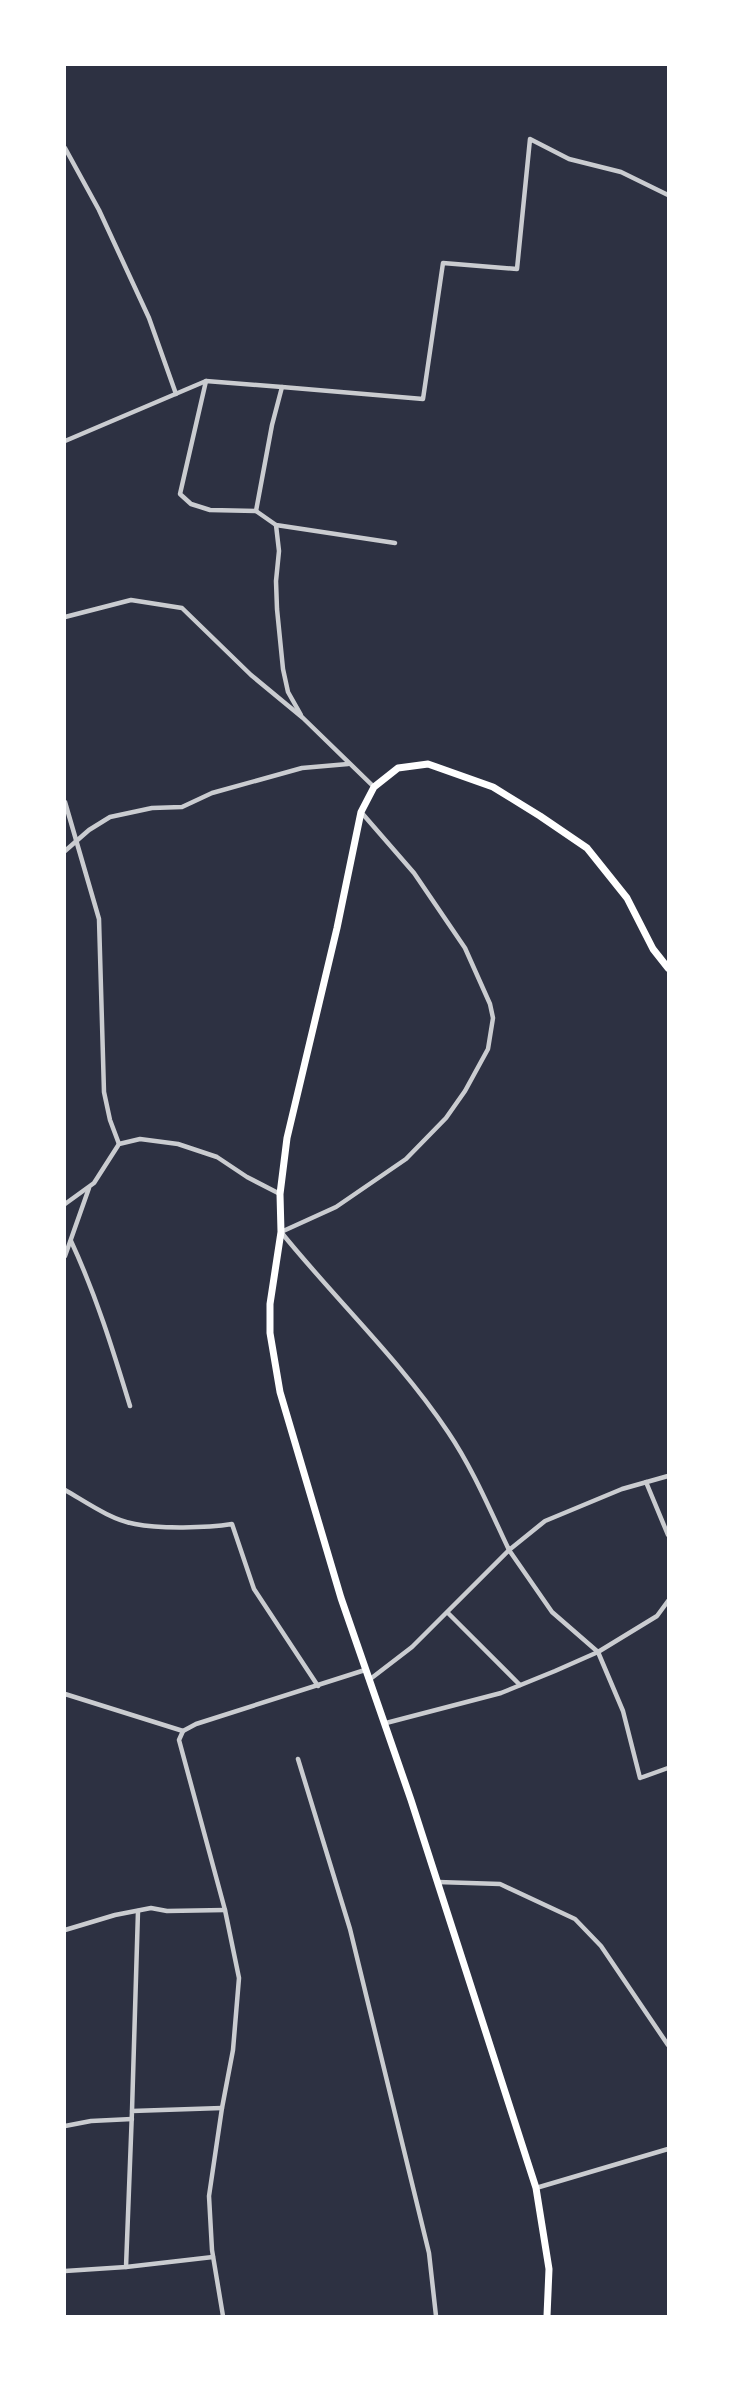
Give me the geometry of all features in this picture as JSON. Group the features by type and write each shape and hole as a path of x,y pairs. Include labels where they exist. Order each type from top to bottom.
{"main road":[{"path":"547,2316 549,2269 536,2188 386,1723 340,1598 280,1392 270,1333 270,1304 280,1232 280,1194 287,1138 337,928 361,812 374,787 398,768 428,764 493,787 587,848 627,898 653,948 668,968"}],"street":[{"path":"65,441 206,381 423,399 443,263 518,269 530,139 569,159 621,172 668,195"},
{"path":"65,148 99,210 150,318 176,394"},
{"path":"206,381 180,494 191,504 210,510 256,511 276,525 395,543"},
{"path":"256,511 272,425 282,387"},
{"path":"276,525 279,551 276,581 277,609 283,669 288,692 303,718"},
{"path":"65,617 131,600 182,608 252,675 303,718 348,764 374,787"},
{"path":"65,851 77,840 110,817 152,808 182,806 212,793 302,768 348,764"},
{"path":"65,802 99,919 104,1092 110,1120 119,1144"},
{"path":"361,812 414,873 465,948 490,1004 493,1018 488,1049 465,1091 446,1118 406,1159 336,1207 280,1232 354,1313 448,1432 477,1481 509,1550 552,1612 598,1652 623,1712 640,1778 668,1768"},
{"path":"65,1204 94,1183 119,1144 140,1139 178,1144 217,1157 247,1177 280,1194"},
{"path":"65,1256 90,1187"},
{"path":"71,1241 108,1334 130,1406"},
{"path":"369,1680 412,1647 509,1550 544,1521 646,1482 668,1476"},
{"path":"646,1482 668,1535"},
{"path":"65,1490 107,1513 133,1524 158,1526 232,1524 254,1589 318,1686"},
{"path":"386,1723 500,1693 598,1652 657,1616 668,1602"},
{"path":"448,1613 520,1685"},
{"path":"223,2316 214,2257 209,2196 222,2108 234,2050 239,1978 225,1910 179,1740 184,1731 196,1724 365,1670"},
{"path":"65,1694 184,1731"},
{"path":"298,1758 350,1928 429,2253 436,2316"},
{"path":"438,1882 500,1884 575,1919 601,1946 668,2045"},
{"path":"65,1930 115,1915 151,1908 167,1910 225,1910"},
{"path":"126,2267 138,1911"},
{"path":"132,2111 222,2108"},
{"path":"65,2126 91,2121 132,2119"},
{"path":"536,2188 668,2149"},
{"path":"65,2271 126,2267 214,2257"}]}
